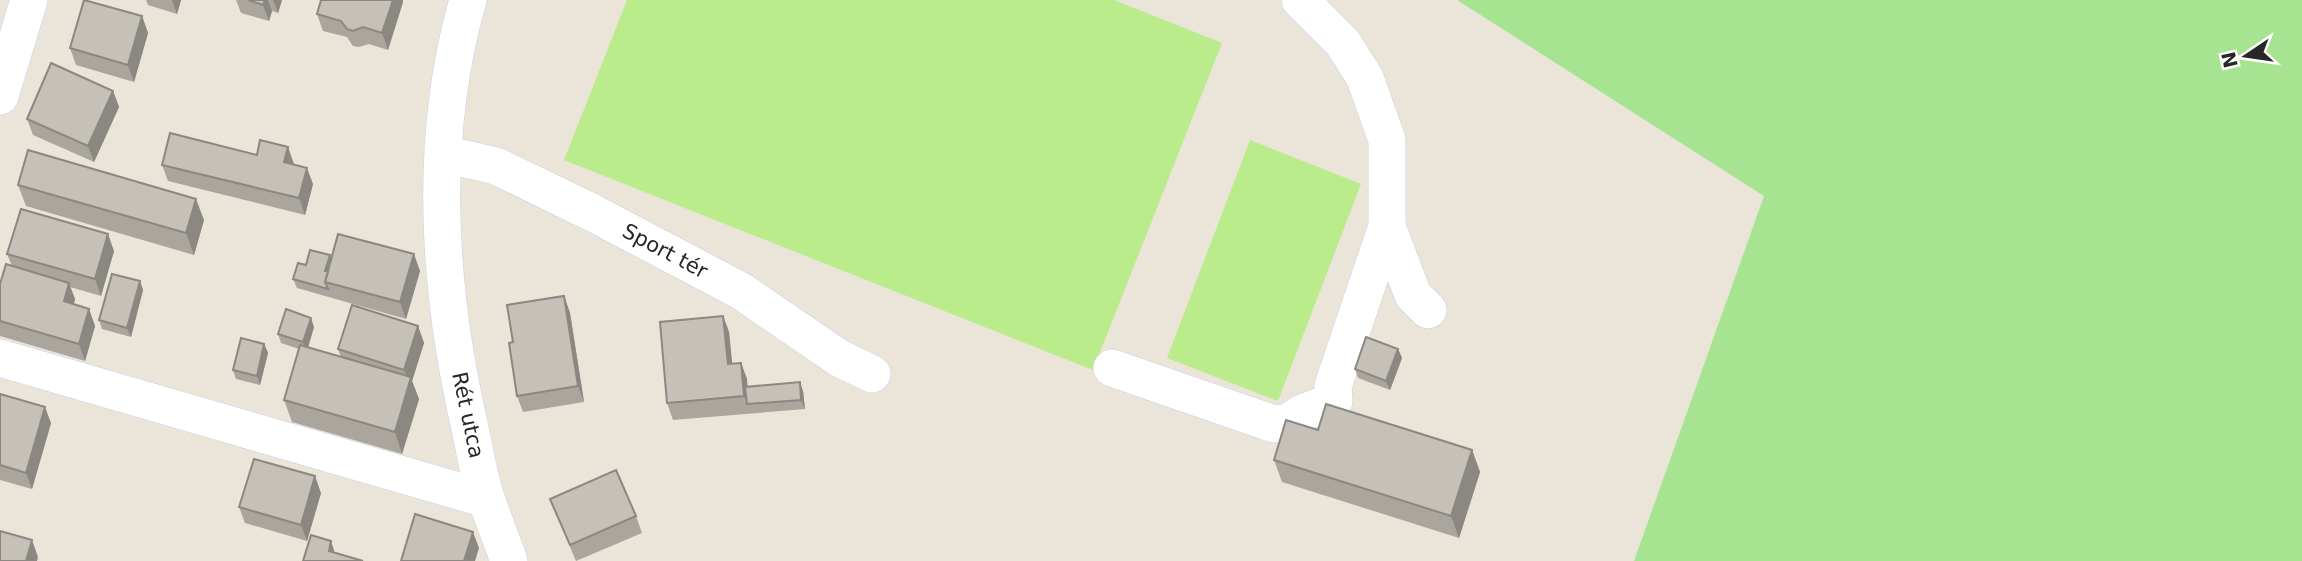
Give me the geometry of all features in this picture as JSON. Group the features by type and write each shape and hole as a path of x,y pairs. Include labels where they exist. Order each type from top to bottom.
{"street":[{"path":"0,96 29,0"},
{"path":"444,155 451,83 468,0"},
{"path":"1112,368 1279,425 1334,401 1334,386 1387,226 1387,140 1365,78 1343,43 1300,0"},
{"name":"Rét utca","path":"444,155 441,219 443,265 460,385 486,499 509,561"},
{"name":"Sport tér","path":"444,155 496,166 558,195 741,291 839,358 873,374"},
{"path":"1387,226 1413,295 1428,310"},
{"path":"0,358 486,499"}],"green space":[{"path":"627,0 1114,0 1222,43 1093,370 564,160"},
{"path":"1457,0 2302,0 2302,561 1634,561 1764,196"},
{"path":"1250,140 1361,184 1278,401 1167,358"}],"building":[{"path":"84,0 142,16 128,65 70,48"},
{"path":"248,0 265,0 263,5"},
{"path":"321,0 393,0 382,33 363,27 353,31 347,29 341,21 317,14"},
{"path":"51,63 113,91 88,146 27,119"},
{"path":"170,133 257,155 260,140 288,147 284,162 307,168 299,198 162,165"},
{"path":"28,150 196,199 186,233 18,185"},
{"path":"21,209 108,234 95,279 7,254"},
{"path":"338,234 414,254 400,302 325,282"},
{"path":"310,250 330,255 325,271 328,271 325,282 328,289 293,279 298,263 306,265"},
{"path":"6,264 69,283 64,301 89,309 79,344 0,321 0,284"},
{"path":"112,274 140,281 127,328 99,320"},
{"path":"564,296 578,386 517,396 509,343 513,342 507,305"},
{"path":"352,305 418,326 404,370 338,349"},
{"path":"286,309 311,318 303,342 278,334"},
{"path":"723,316 728,364 741,363 744,396 667,403 660,322"},
{"path":"1366,337 1398,349 1386,381 1355,369"},
{"path":"241,338 264,344 257,376 233,370"},
{"path":"300,345 411,377 395,432 284,400"},
{"path":"800,382 801,400 747,404 745,387"},
{"path":"0,394 45,407 26,473 0,465"},
{"path":"1326,404 1472,450 1451,516 1274,460 1286,420 1318,430"},
{"path":"254,459 315,476 301,525 239,507"},
{"path":"616,470 636,516 570,545 550,499"},
{"path":"415,514 473,532 464,561 401,561"},
{"path":"0,531 32,540 26,561 0,561"},
{"path":"311,535 331,541 329,551 363,561 303,561"}]}
